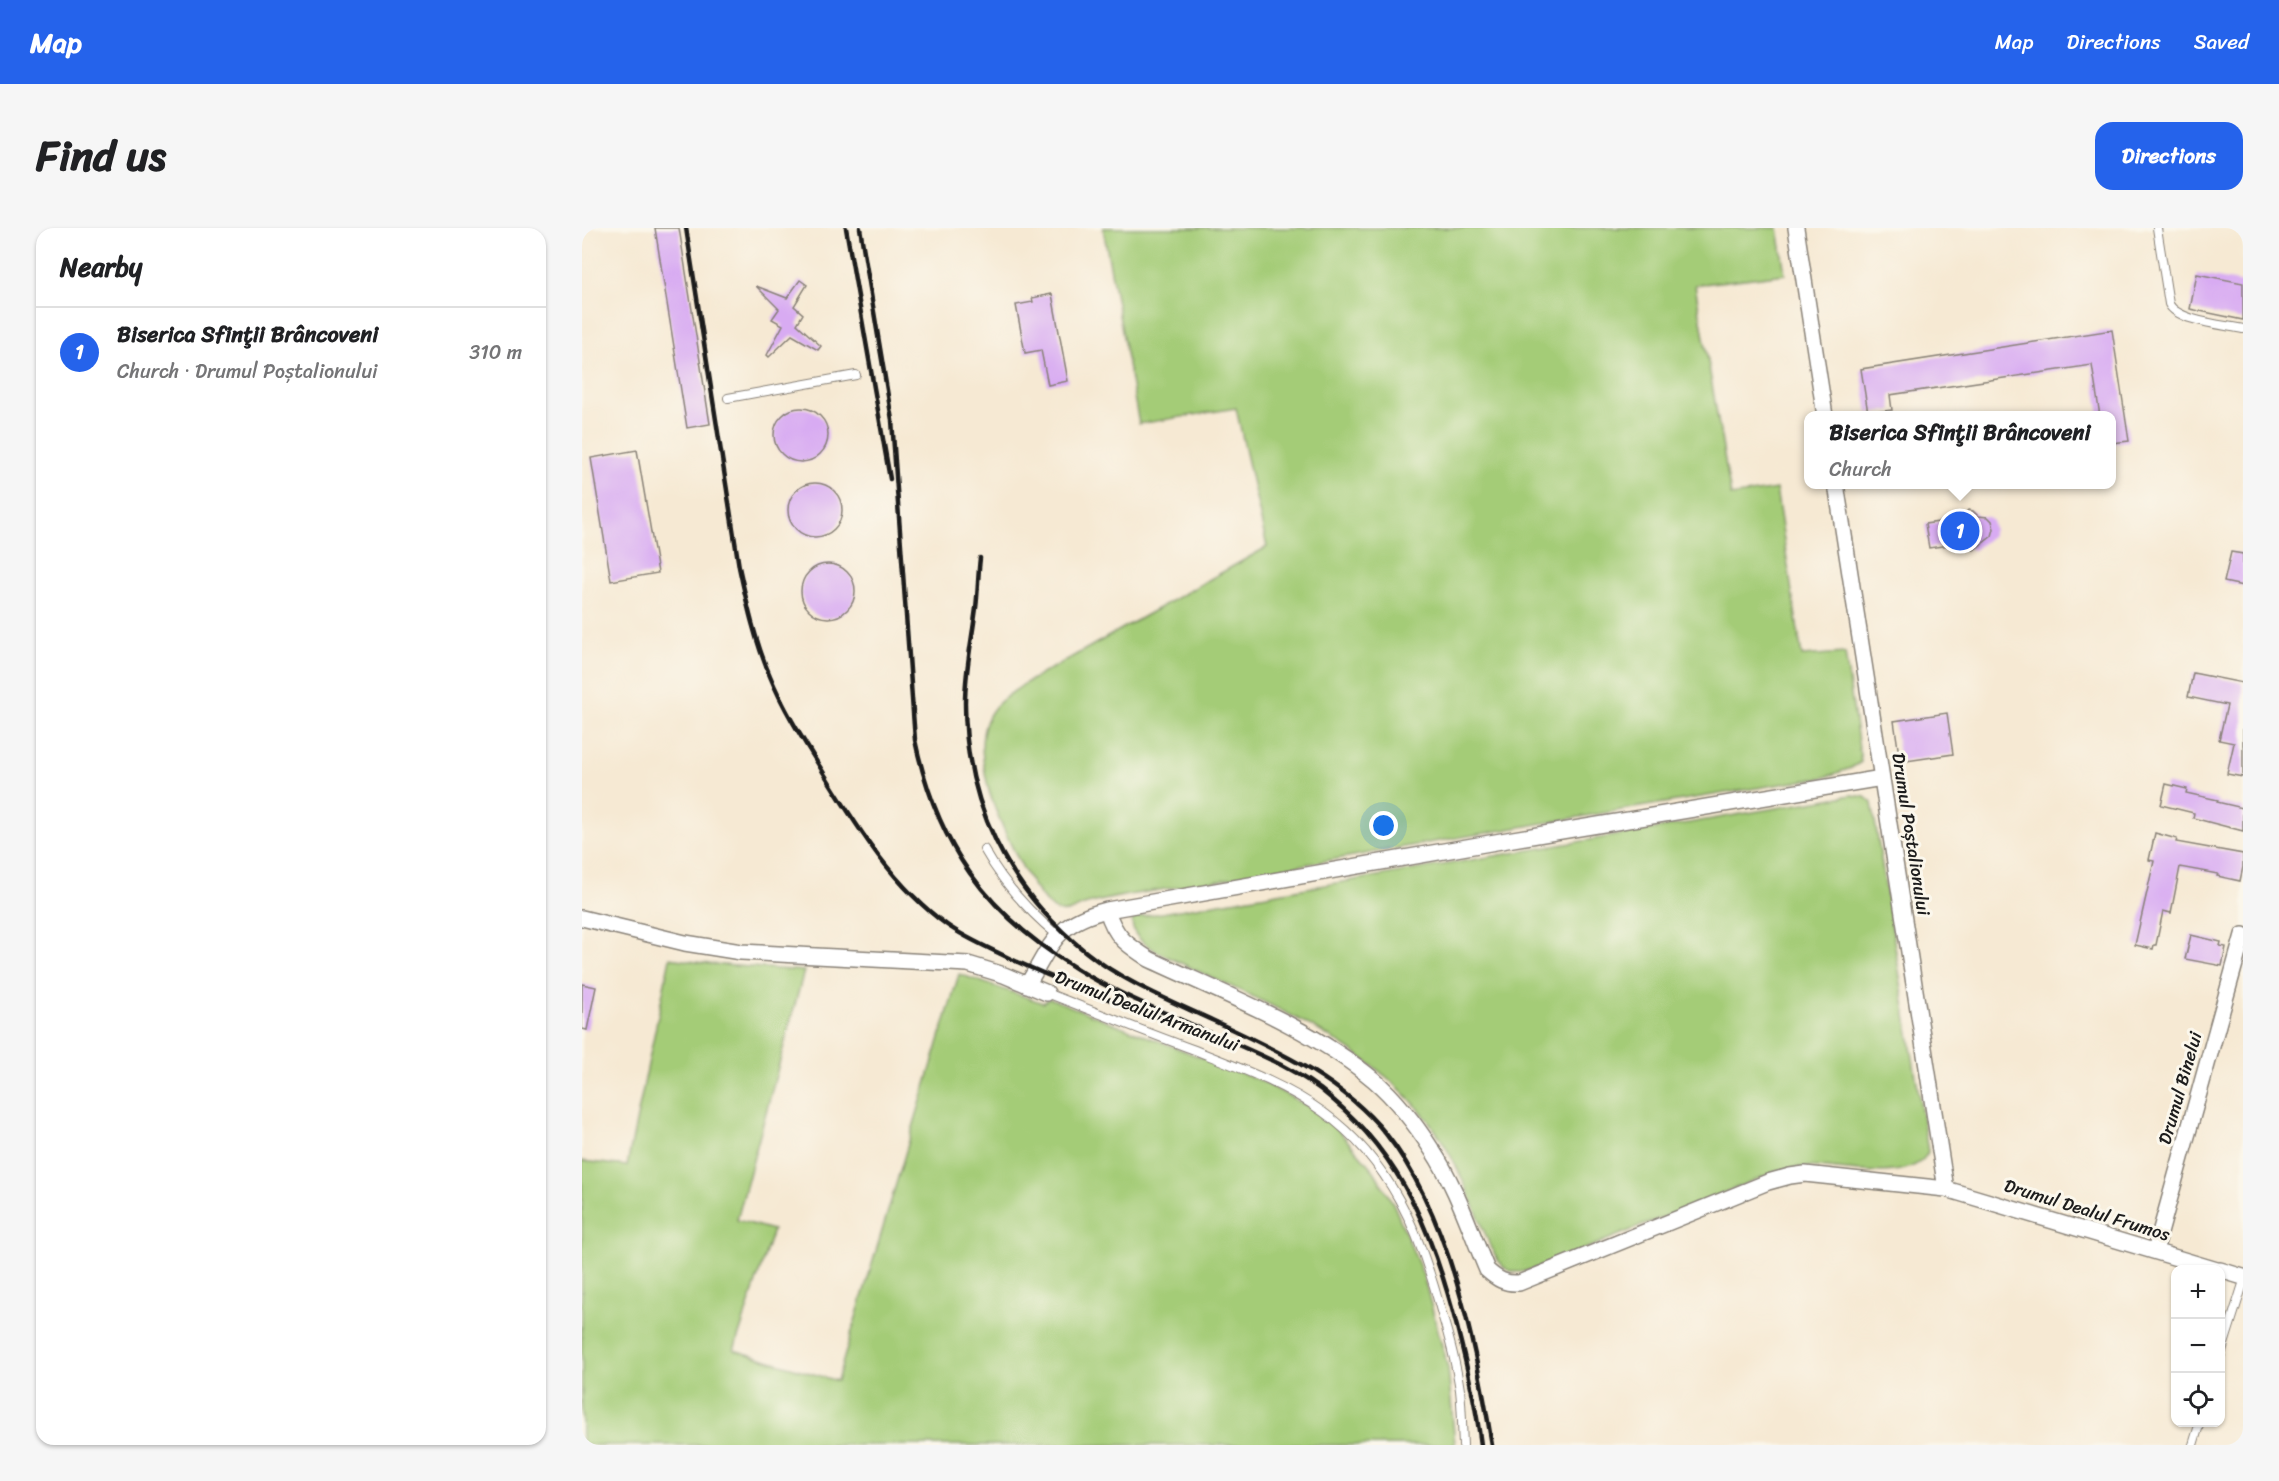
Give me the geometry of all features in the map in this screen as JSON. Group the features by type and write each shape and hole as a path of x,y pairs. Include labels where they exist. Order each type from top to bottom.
{"street":[{"path":"1796,228 1824,411"},
{"name":"Drumul Poștalionului","path":"1837,489 1946,1189"},
{"path":"1027,985 1057,935 1077,920 1107,910 1507,840 1882,778"},
{"name":"Drumul Dealul Frumos","path":"1107,910 1116,934 1139,952 1302,1031 1342,1056 1375,1081 1407,1115 1433,1150 1452,1186 1487,1270 1497,1279 1508,1284 1519,1283 1768,1182 1805,1174 1946,1189 2202,1265"},
{"name":"Drumul Dealul Armanului","path":"582,918 643,934 713,948 968,964 1004,975 1047,993"},
{"name":"Drumul Binelui","path":"2155,1251 2243,935"},
{"name":"Drumul Dealul Frumos","path":"2225,1272 2243,1277"}],"lane":[{"path":"2157,228 2171,309 2181,315 2243,329"},
{"path":"728,398 856,375"},
{"path":"984,849 1014,894 1057,935"},
{"name":"Drumul Dealul Armanului","path":"1047,993 1272,1082 1323,1112 1347,1131 1375,1162 1408,1215 1421,1243 1455,1364 1460,1392 1463,1445"},
{"path":"2225,1341 2243,1284"},
{"path":"2193,1445 2198,1427"}],"green space":[{"path":"1103,228 1778,228 1785,274 1695,285 1731,496 1776,489 1802,656 1845,653 1861,762 1826,777 1128,895 1098,901 1066,912 1060,912 1050,906 1039,893 1017,857 988,787 982,746 985,725 989,716 998,704 1024,684 1267,547 1236,408 1139,424"},
{"path":"1852,795 1865,797 1872,803 1928,1152 1920,1162 1908,1168 1893,1171 1876,1172 1809,1167 1777,1171 1540,1267 1522,1272 1513,1272 1500,1263 1490,1246 1446,1147 1427,1119 1401,1090 1371,1064 1302,1021 1156,951 1135,934 1132,924 1133,918 1138,917"},
{"path":"670,958 710,964 804,971 737,1220 773,1230 734,1350 837,1381 959,974 1043,1003 1049,998 1261,1081 1311,1108 1339,1131 1374,1171 1394,1205 1423,1275 1448,1368 1455,1445 582,1445 582,1161 627,1166"}],"building":[{"path":"655,228 679,228 710,424 687,428"},
{"path":"2197,274 2243,283 2243,320 2190,309"},
{"path":"800,280 807,285 794,306 803,314 797,324 821,346 818,350 792,335 769,357 767,355 783,325 772,319 779,309 756,286 787,298"},
{"path":"1052,294 1068,381 1048,385 1041,350 1025,353 1016,305 1033,302 1032,298"},
{"path":"2112,330 2129,441 2116,443 2116,411 2099,411 2092,365 1890,395 1892,410 1884,411 1868,411 1861,369"},
{"path":"801,408 811,410 820,416 826,425 828,435 826,445 820,454 811,460 801,462 791,460 782,454 776,445 774,435 776,425 782,416 791,410"},
{"path":"637,450 658,573 611,581 591,458"},
{"path":"815,483 825,485 834,491 840,500 842,510 840,520 834,529 825,535 815,537 805,535 796,529 790,520 788,510 790,500 796,491 805,485"},
{"path":"1968,510 1978,516 1988,517 1992,521 1994,529 1992,536 1974,550 1963,543 1929,548 1925,524 1960,519"},
{"path":"2231,552 2243,554 2243,586 2224,582"},
{"path":"828,564 838,566 847,572 853,581 855,591 853,601 847,610 838,616 828,618 818,616 809,610 803,601 801,591 803,581 809,572 818,566"},
{"path":"2193,673 2243,683 2243,777 2227,774 2234,743 2219,740 2227,705 2188,697"},
{"path":"1947,713 1953,754 1900,762 1894,721"},
{"path":"2166,784 2187,789 2186,793 2243,808 2243,831 2193,818 2194,813 2161,805"},
{"path":"2155,833 2177,839 2176,842 2243,854 2243,867 2240,881 2217,876 2218,874 2180,867 2171,913 2163,911 2156,945 2153,949 2135,945 2154,861 2149,860"},
{"path":"2191,935 2221,942 2220,946 2226,947 2222,966 2185,959"},
{"path":"582,984 596,987 587,1030 582,1029"}],"railway":[{"path":"686,228 745,595 765,663 775,688 800,734 876,852 909,891 947,925 962,935 1029,967 1159,1017"},
{"path":"846,228 890,479"},
{"path":"860,228 892,420 915,740 937,812 952,844 970,873 991,900 1045,947 1108,987 1288,1069 1318,1087 1356,1122 1397,1174 1413,1202 1438,1262 1471,1386 1481,1445"},
{"path":"980,558 966,679 967,740 973,776 983,810 996,842 1013,872 1034,901 1058,927 1100,963 1148,990 1261,1043 1307,1068 1349,1097 1386,1134 1408,1166 1427,1202 1457,1282 1478,1366 1492,1445"}],"place":[{"name":"Biserica Sfinţii Brâncoveni","path":"1960,531"}]}
